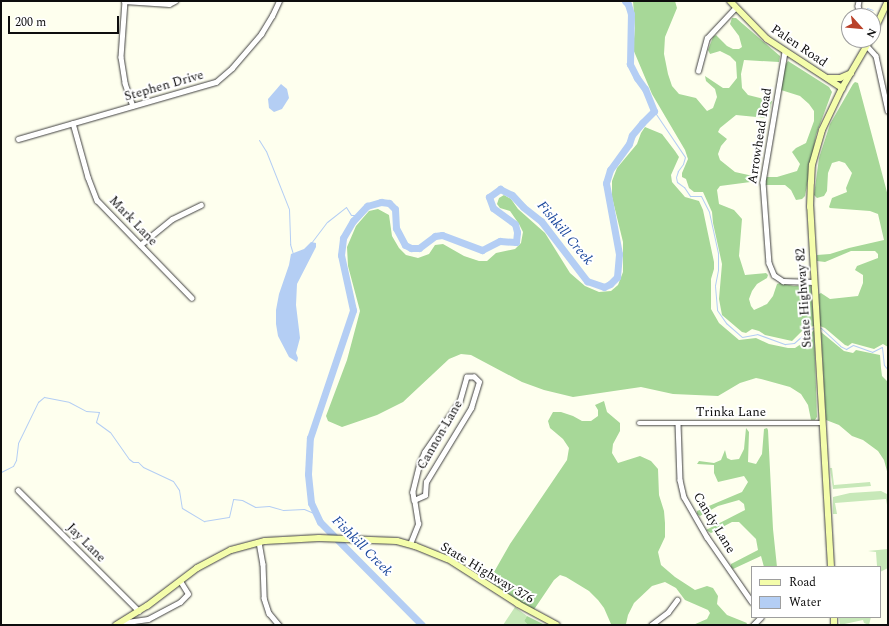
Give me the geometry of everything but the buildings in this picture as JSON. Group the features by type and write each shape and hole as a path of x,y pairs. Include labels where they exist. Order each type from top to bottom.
{"main road":[{"name":"Palen Road","path":"730,1 767,39 842,88"},
{"path":"881,16 888,1"},
{"name":"State Highway 82","path":"831,566 810,201 812,165 822,130 842,88 865,48"},
{"path":"825,77 840,78 851,73"},
{"name":"State Highway 376","path":"118,624 139,611 212,558 231,550 259,542 344,538 397,541 410,544 448,559 518,604 557,625"}],"street":[{"path":"122,1 169,4 175,1"},
{"path":"126,1 121,57 125,83 133,106"},
{"name":"Stephen Drive","path":"18,139 209,85 221,79 261,34 279,1"},
{"path":"698,72 707,38 736,7"},
{"path":"871,48 876,56 888,111"},
{"name":"Arrowhead Road","path":"785,52 763,176 763,194 769,263 774,275 783,281 814,282"},
{"name":"Mark Lane","path":"73,124 88,177 97,200 192,298"},
{"path":"140,245 172,219 202,206"},
{"name":"Cannon Lane","path":"410,544 418,524 414,500 413,492 420,463 425,452 460,401 467,377 474,377 479,382 471,408 426,482 425,496 414,500"},
{"name":"Trinka Lane","path":"639,423 823,423"},
{"name":"Candy Lane","path":"678,423 680,480 684,497 707,537 751,601"},
{"name":"Jay Lane","path":"18,490 139,611"},
{"path":"259,542 263,564 264,598 268,613 279,625"},
{"path":"118,624 148,619 180,602 188,594 180,581"},
{"path":"651,625 668,612 678,600"}],"green space":[{"path":"633,1 675,1 677,8 665,37 664,54 668,74 672,86 679,94 696,98 707,111 713,108 717,97 715,89 706,81 705,76 723,88 729,88 737,78 736,62 730,56 720,51 710,54 708,50 713,37 716,35 727,46 733,49 739,49 742,47 739,36 730,24 732,18 736,18 780,56 779,62 744,60 741,74 742,88 748,95 772,101 768,118 736,115 720,128 718,132 727,139 721,146 718,154 720,160 735,172 759,178 758,181 720,186 717,190 719,204 734,210 742,219 739,256 745,275 766,273 768,275 767,278 757,284 752,291 749,299 754,310 767,304 773,296 777,284 780,283 794,286 809,285 811,287 814,326 805,328 792,341 765,335 752,329 746,333 742,332 722,315 719,299 722,264 712,212 703,192 694,192 689,188 686,179 682,177 682,173 688,159 685,150 652,94 633,49 635,28"},
{"path":"788,61 829,87 832,92 816,135 805,196 802,199 796,200 791,190 785,185 765,185 765,177 777,177 797,171 800,164 792,152 796,148 806,143 814,121 814,111 809,104 800,96 781,90 785,65"},
{"path":"855,82 858,83 888,196 888,347 883,344 874,349 852,343 848,346 845,345 825,328 820,326 819,294 821,293 830,299 858,296 863,283 863,275 855,270 857,266 878,258 878,254 875,251 851,251 825,262 817,261 817,255 830,254 884,240 878,214 870,211 829,207 832,198 847,192 846,188 852,173 845,163 839,161 832,163 828,173 827,191 824,196 817,198 814,195 819,158 830,124"},
{"path":"645,127 662,134 675,151 679,157 671,175 672,182 685,197 699,201 703,210 714,262 714,269 711,279 711,309 719,323 739,340 756,338 769,344 788,348 795,348 801,344 814,330 817,417 815,420 811,420 808,405 801,394 790,387 756,378 740,383 718,396 673,394 641,387 573,397 544,390 522,382 471,355 461,354 449,359 403,402 377,415 342,427 328,421 326,416 347,360 360,311 348,266 347,247 356,226 369,211 378,209 389,215 392,236 399,248 406,255 418,258 429,254 435,245 443,244 464,256 479,261 487,261 496,253 515,249 521,243 523,232 519,224 510,211 500,208 497,204 499,198 504,195 511,199 518,209 545,233 570,273 585,286 599,292 611,291 618,285 623,272 623,242 612,197 612,181 617,168 637,144"},
{"path":"821,332 844,351 853,353 856,350 880,355 882,376 887,381 888,394 888,475 884,460 878,451 863,440 852,436 839,425 826,420"},
{"path":"604,401 607,412 620,423 620,431 613,444 612,453 618,463 640,456 651,461 658,469 659,495 664,511 665,523 665,537 658,552 661,565 675,577 695,590 707,586 713,588 718,596 717,604 727,615 747,623 746,625 693,625 707,619 710,613 708,610 685,600 676,588 665,582 652,586 634,603 628,615 626,624 613,625 611,624 604,608 598,600 589,591 566,577 560,575 554,580 533,611 495,585 490,579 510,544 567,460 569,448 563,439 550,428 548,421 553,412 561,412 582,421 591,421 598,416 598,410 595,405"},
{"path":"746,428 749,432 748,462 756,464 762,454 764,429 767,428 773,529 777,566 764,566 761,556 733,569 731,564 758,550 756,539 739,522 732,522 711,533 706,530 745,510 744,504 739,500 718,506 700,516 697,514 697,511 742,492 748,482 744,476 718,482 714,473 714,465 697,464 699,461 714,463 721,460 725,450 727,458 731,460 739,459 744,449"},
{"path":"830,468 832,468 834,485 870,482 871,486 833,489"},
{"path":"881,491 887,494 887,505 886,499 835,503 837,514 833,514 833,497 850,493"},
{"path":"888,549 888,568 881,572 881,566 877,566 876,552 868,551"},
{"path":"515,607 527,616 524,621 528,625 503,625"},
{"path":"527,616 545,625 528,625 524,621"},
{"path":"839,618 871,618 869,625 864,623 863,620 840,625"}],"water":[{"path":"281,84 287,89 289,98 282,109 274,112 269,108 268,99"},
{"path":"311,242 316,243 316,247 297,284 296,305 300,338 296,353 298,358 297,362 289,357 278,336 276,310 279,294 289,265 291,254 304,249"}],"waterway":[{"name":"Fishkill Creek","path":"422,625 320,522 311,503 308,474 310,438 353,310 341,255 343,238 353,221 367,206 381,202 389,203 395,209 396,228 405,245 411,248 419,248 435,236 442,235 482,250 500,241 516,242 517,232 515,224 493,208 489,197 500,189 512,195 523,207 541,221 587,281 604,287 610,284 617,277 619,254 606,183 610,170 629,144 632,135 654,111 645,89 637,78 630,64 631,14 628,4 625,1"},
{"path":"654,111 685,157 676,177 677,182 684,187 690,196 701,196 709,212 718,253 718,270 715,286 717,310 726,323 742,337 757,334 785,344 794,343 810,329 814,328"},
{"path":"259,140 266,151 289,209 290,244 293,254"},
{"path":"311,243 327,222 346,207 351,215 358,215"},
{"path":"819,328 821,328 840,346 846,349 853,345 872,352 882,347 884,365 888,370"},
{"path":"1,472 13,466 16,460 18,443 38,402 44,397 69,402 86,411 99,412 96,422 110,432 129,459 133,462 138,462 143,467 173,481 179,490 182,508 204,521 229,517 233,499 242,500 255,507 269,506 283,510 304,509 316,514"}]}
